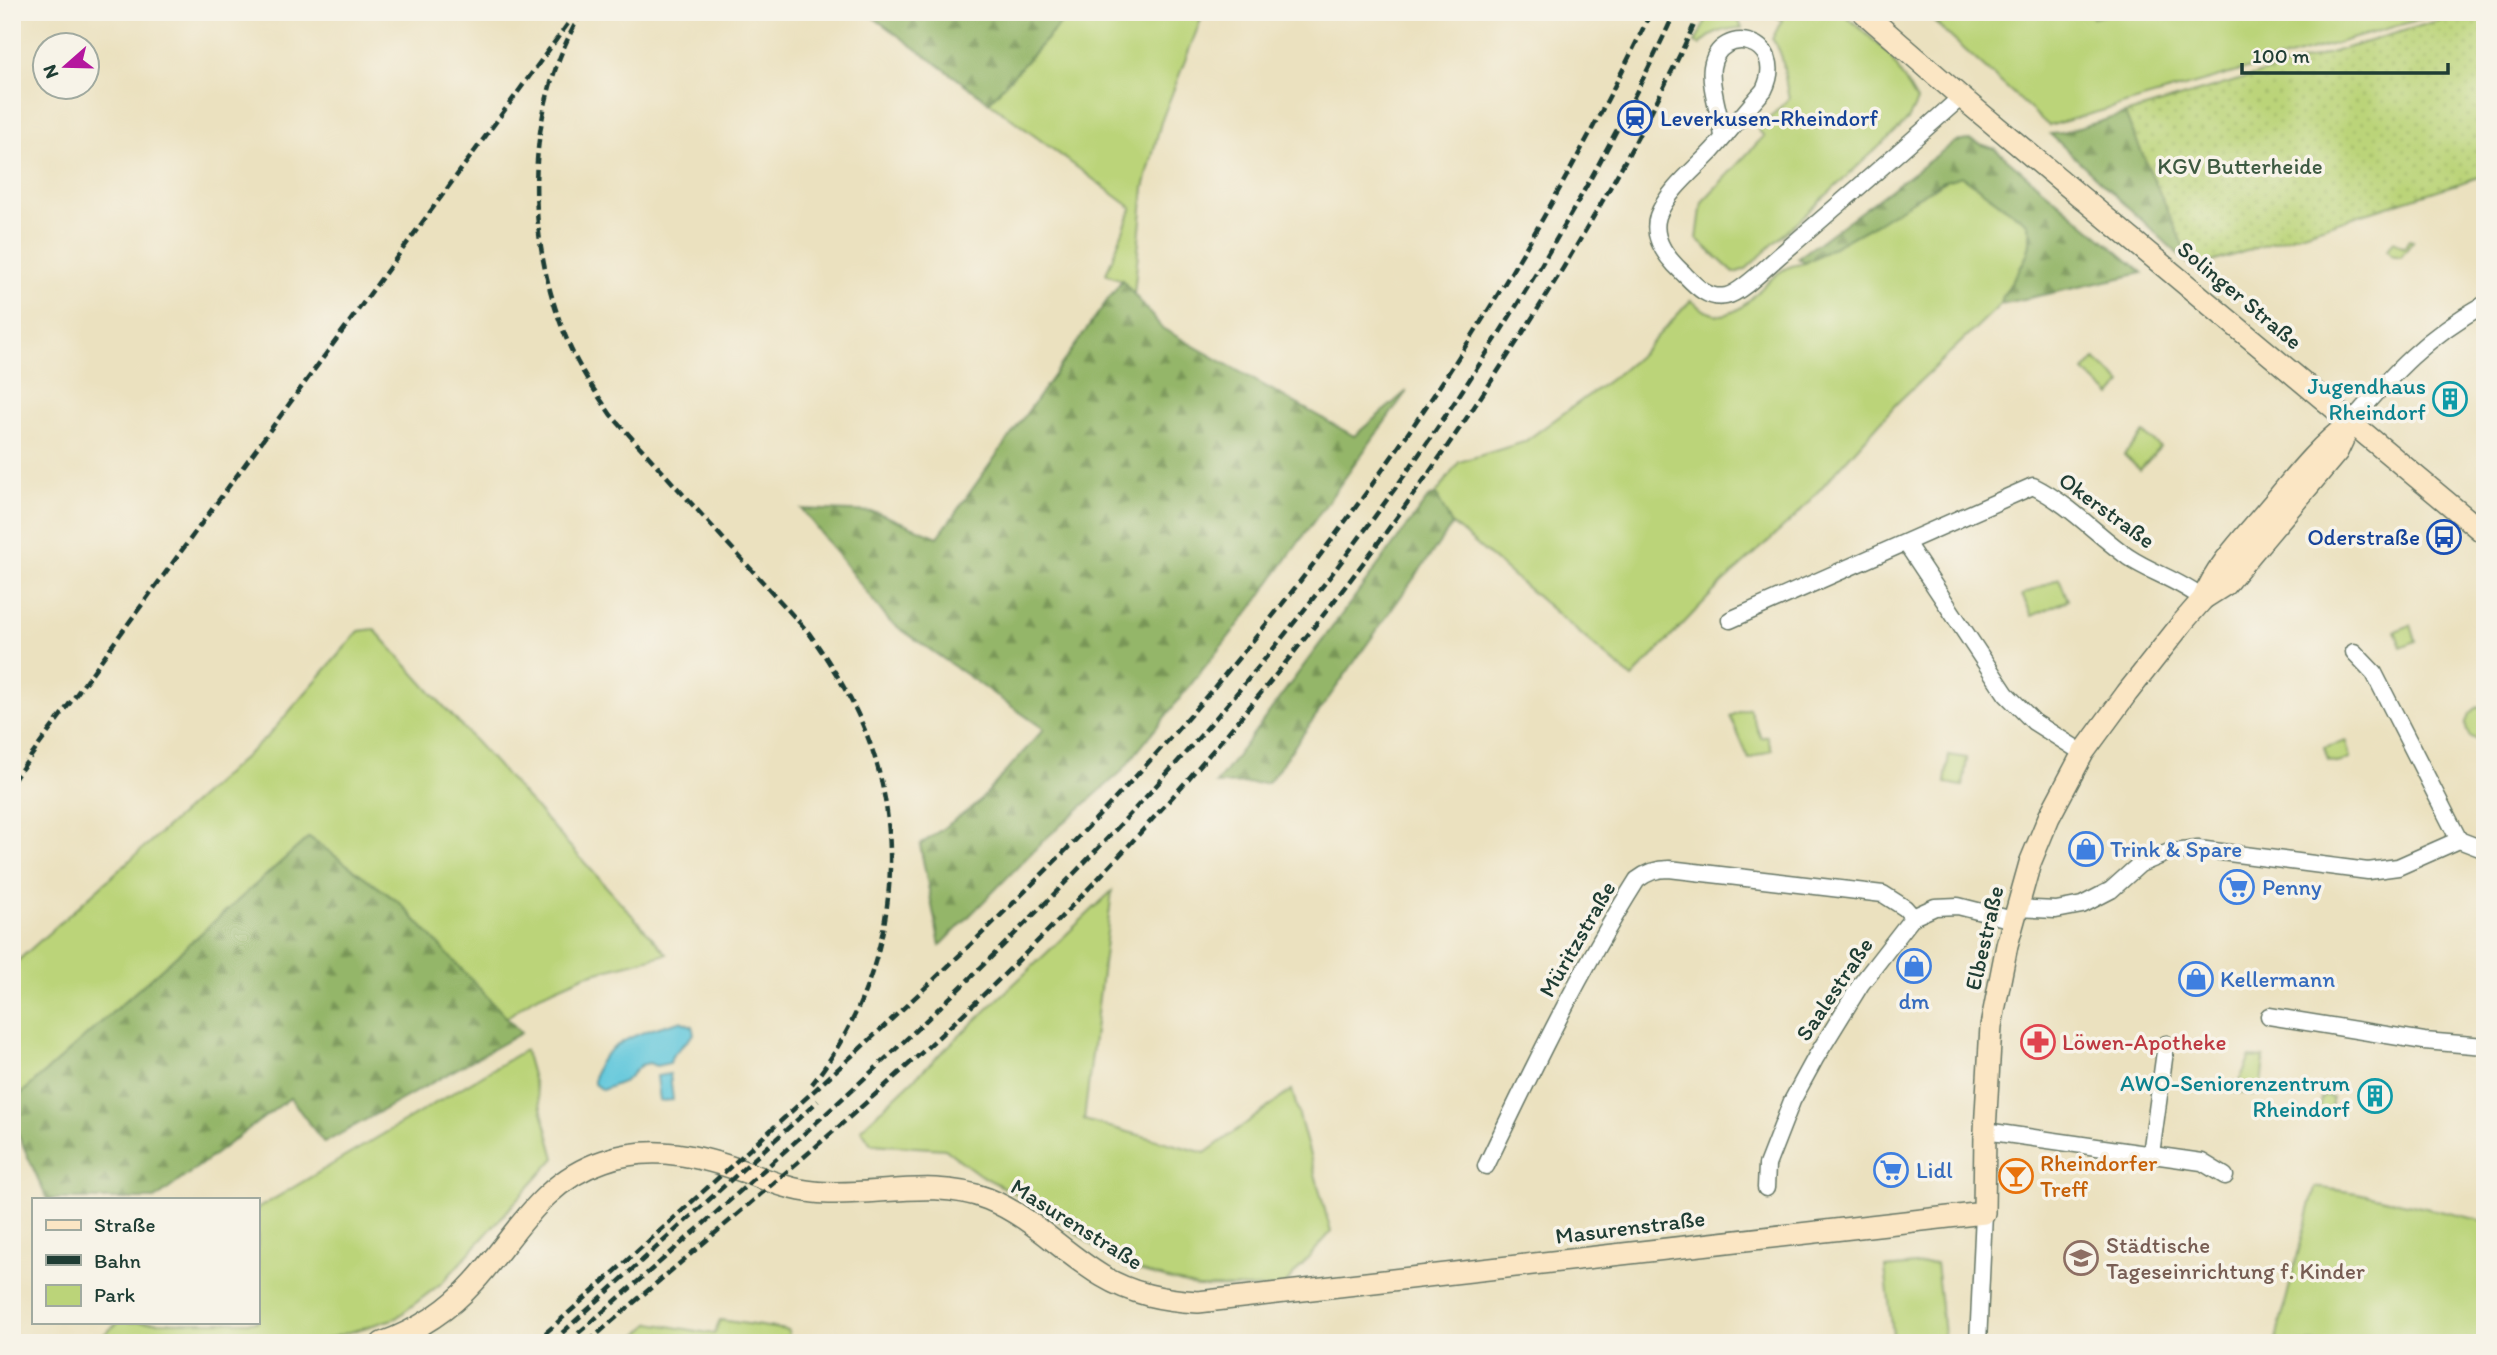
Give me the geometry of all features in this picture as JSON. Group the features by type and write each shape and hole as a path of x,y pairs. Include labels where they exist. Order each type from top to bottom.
{"main road":[{"name":"Solinger Straße","path":"1863,12 1961,97 2485,534"},
{"name":"Elbestraße","path":"1984,1213 1985,1131 1992,1026 2015,914 2030,863 2049,817 2083,753 2127,693 2203,599 2225,585 2337,452 2351,422"},
{"name":"Masurenstraße","path":"382,1343 415,1329 460,1296 488,1265 530,1210 551,1190 594,1164 640,1153 662,1152 695,1156 786,1187 808,1191 843,1194 933,1189 985,1198 1032,1223 1082,1263 1121,1286 1143,1295 1188,1301 1229,1300 1984,1213"}],"street":[{"path":"1723,137 1712,80 1712,66 1717,55 1726,46 1738,41 1748,41 1758,45 1766,55 1770,70 1764,90 1723,137 1668,198 1658,218 1660,245 1668,259 1698,288 1711,295 1727,296 1761,271 1961,97"},
{"path":"2351,422 2395,370 2434,337 2485,304"},
{"name":"Okerstraße","path":"1730,620 2033,486 2062,504 2131,559 2185,585 2203,599"},
{"path":"1906,543 2006,694 2034,722 2083,753"},
{"path":"2354,652 2374,673 2459,840 2485,850"},
{"path":"1913,917 1935,906 1958,905 2015,914 2082,905 2111,890 2140,864 2167,853 2197,849 2368,872 2398,867 2459,840"},
{"name":"Müritzstraße","path":"1486,1166 1574,987 1637,880 1646,873 1669,869 1882,894 1905,908 1913,917"},
{"name":"Saalestraße","path":"1766,1188 1767,1165 1792,1101 1861,984 1913,917"},
{"path":"2270,1016 2424,1041 2485,1046"},
{"path":"2151,1154 2166,1044"},
{"path":"1985,1131 2202,1162 2225,1176"},
{"name":"Elbestraße","path":"1978,1343 1984,1213"}],"green space":[{"path":"866,12 1071,12 989,102"},
{"path":"1071,12 1204,12 1161,122 1144,188 1134,295 1122,280 1106,274 1132,208 989,102"},
{"path":"1710,12 1735,12 1742,28 1719,32 1700,45 1695,43"},
{"path":"1768,12 1842,12 1889,54 1917,101 1908,120 1746,269 1734,273 1697,239 1702,202 1764,136 1758,130 1789,98 1780,53 1772,39 1782,20"},
{"path":"1923,12 2091,12 2093,18 2115,12 2445,12 2049,126"},
{"name":"KGV Butterheide","path":"2467,12 2485,12 2485,175 2193,268 2125,114"},
{"path":"2125,114 2193,268 2050,134 2062,133"},
{"path":"1969,140 1995,149 2143,273 2001,304 2028,251 2030,233 2027,223 1962,176 1942,182 1876,224 1805,263 1798,258 1955,142"},
{"path":"1955,176 1962,176 2027,223 2030,233 2028,252 2001,304 1897,403 1796,516 1720,585 1632,678 1443,516 1436,494 1459,462 1524,442 1639,356 1691,300 1706,312 1720,315 1732,312 1744,305 1777,274 1789,267 1805,263"},
{"path":"2409,240 2413,241 2401,257 2391,255 2387,250 2394,241 2404,248"},
{"path":"1122,280 1162,328 1354,436 1407,391 1251,609 1121,772 1043,841 940,946 920,845 977,804 1044,729 889,621 802,509 876,512 938,537"},
{"path":"2095,359 2122,383 2111,396 2084,371"},
{"path":"2144,433 2160,447 2140,470 2124,455"},
{"path":"1436,494 1452,525 1268,783 1216,784 1428,498"},
{"path":"2059,578 2068,600 2032,616 2022,595"},
{"path":"2411,625 2416,641 2401,647 2395,631"},
{"path":"374,629 667,954 586,975 533,998 506,1018 400,903 309,837 12,1102 12,966 268,736 359,631"},
{"path":"2485,704 2485,735 2479,739 2470,737 2466,726 2468,717"},
{"path":"1749,708 1761,738 1767,736 1772,750 1749,759 1730,716"},
{"path":"2346,741 2350,759 2338,763 2328,760 2324,748"},
{"path":"1949,755 1967,758 1963,786 1945,783"},
{"path":"309,837 400,903 521,1033 324,1143 290,1098 156,1198 47,1198 12,1121 12,1102"},
{"path":"1112,891 1084,1120 1205,1153 1292,1090 1331,1232 1282,1288 1197,1287 1124,1267 1033,1203 980,1175 945,1149 871,1144 861,1129"},
{"path":"525,1050 555,1158 443,1282 396,1318 314,1343 93,1343 117,1324 259,1324 259,1208"},
{"path":"2249,1057 2264,1058 2260,1095 2234,1092"},
{"path":"2321,1098 2332,1098 2332,1113 2326,1117 2319,1111"},
{"path":"2315,1187 2357,1193 2485,1221 2485,1343 2275,1343"},
{"path":"1936,1263 1945,1343 1894,1343 1885,1268"},
{"path":"720,1320 788,1330 789,1343 627,1343 651,1323 714,1334"}],"water":[{"path":"680,1021 692,1026 694,1034 672,1056 670,1063 641,1065 625,1081 602,1090 594,1084 596,1070 602,1058 612,1049 639,1034"},
{"path":"670,1074 673,1100 660,1101 657,1076"}],"railway":[{"path":"582,12 562,51 548,92 536,178 544,265 555,307 570,347 611,415 809,633 838,677 862,723 885,798 890,841 884,927 873,969 857,1010 837,1048 812,1084"},
{"path":"534,1343 783,1119 963,952 1094,821 1212,690 1355,508 1422,413 1485,316 1544,216 1651,12"},
{"path":"567,1343 811,1127 969,979 1121,824 1263,661 1397,486 1520,300 1628,109 1675,12"},
{"path":"587,1343 833,1132 977,1001 1099,877 1215,748 1377,544 1503,363 1608,191 1700,12"},
{"path":"12,782 570,21"},
{"path":"551,1343 818,1101"}],"place":[{"name":"Leverkusen-Rheindorf","path":"1635,118"},
{"name":"Jugendhaus Rheindorf","path":"2450,399"},
{"name":"Oderstraße","path":"2444,537"},
{"name":"Trink & Spare","path":"2086,849"},
{"name":"Penny","path":"2237,887"},
{"name":"dm","path":"1914,966"},
{"name":"Kellermann","path":"2196,979"},
{"name":"Löwen-Apotheke","path":"2038,1042"},
{"name":"AWO-Seniorenzentrum Rheindorf","path":"2375,1096"},
{"name":"Lidl","path":"1891,1170"},
{"name":"Rheindorfer Treff","path":"2016,1176"},
{"name":"Städtische Tageseinrichtung f. Kinder","path":"2081,1258"}]}
